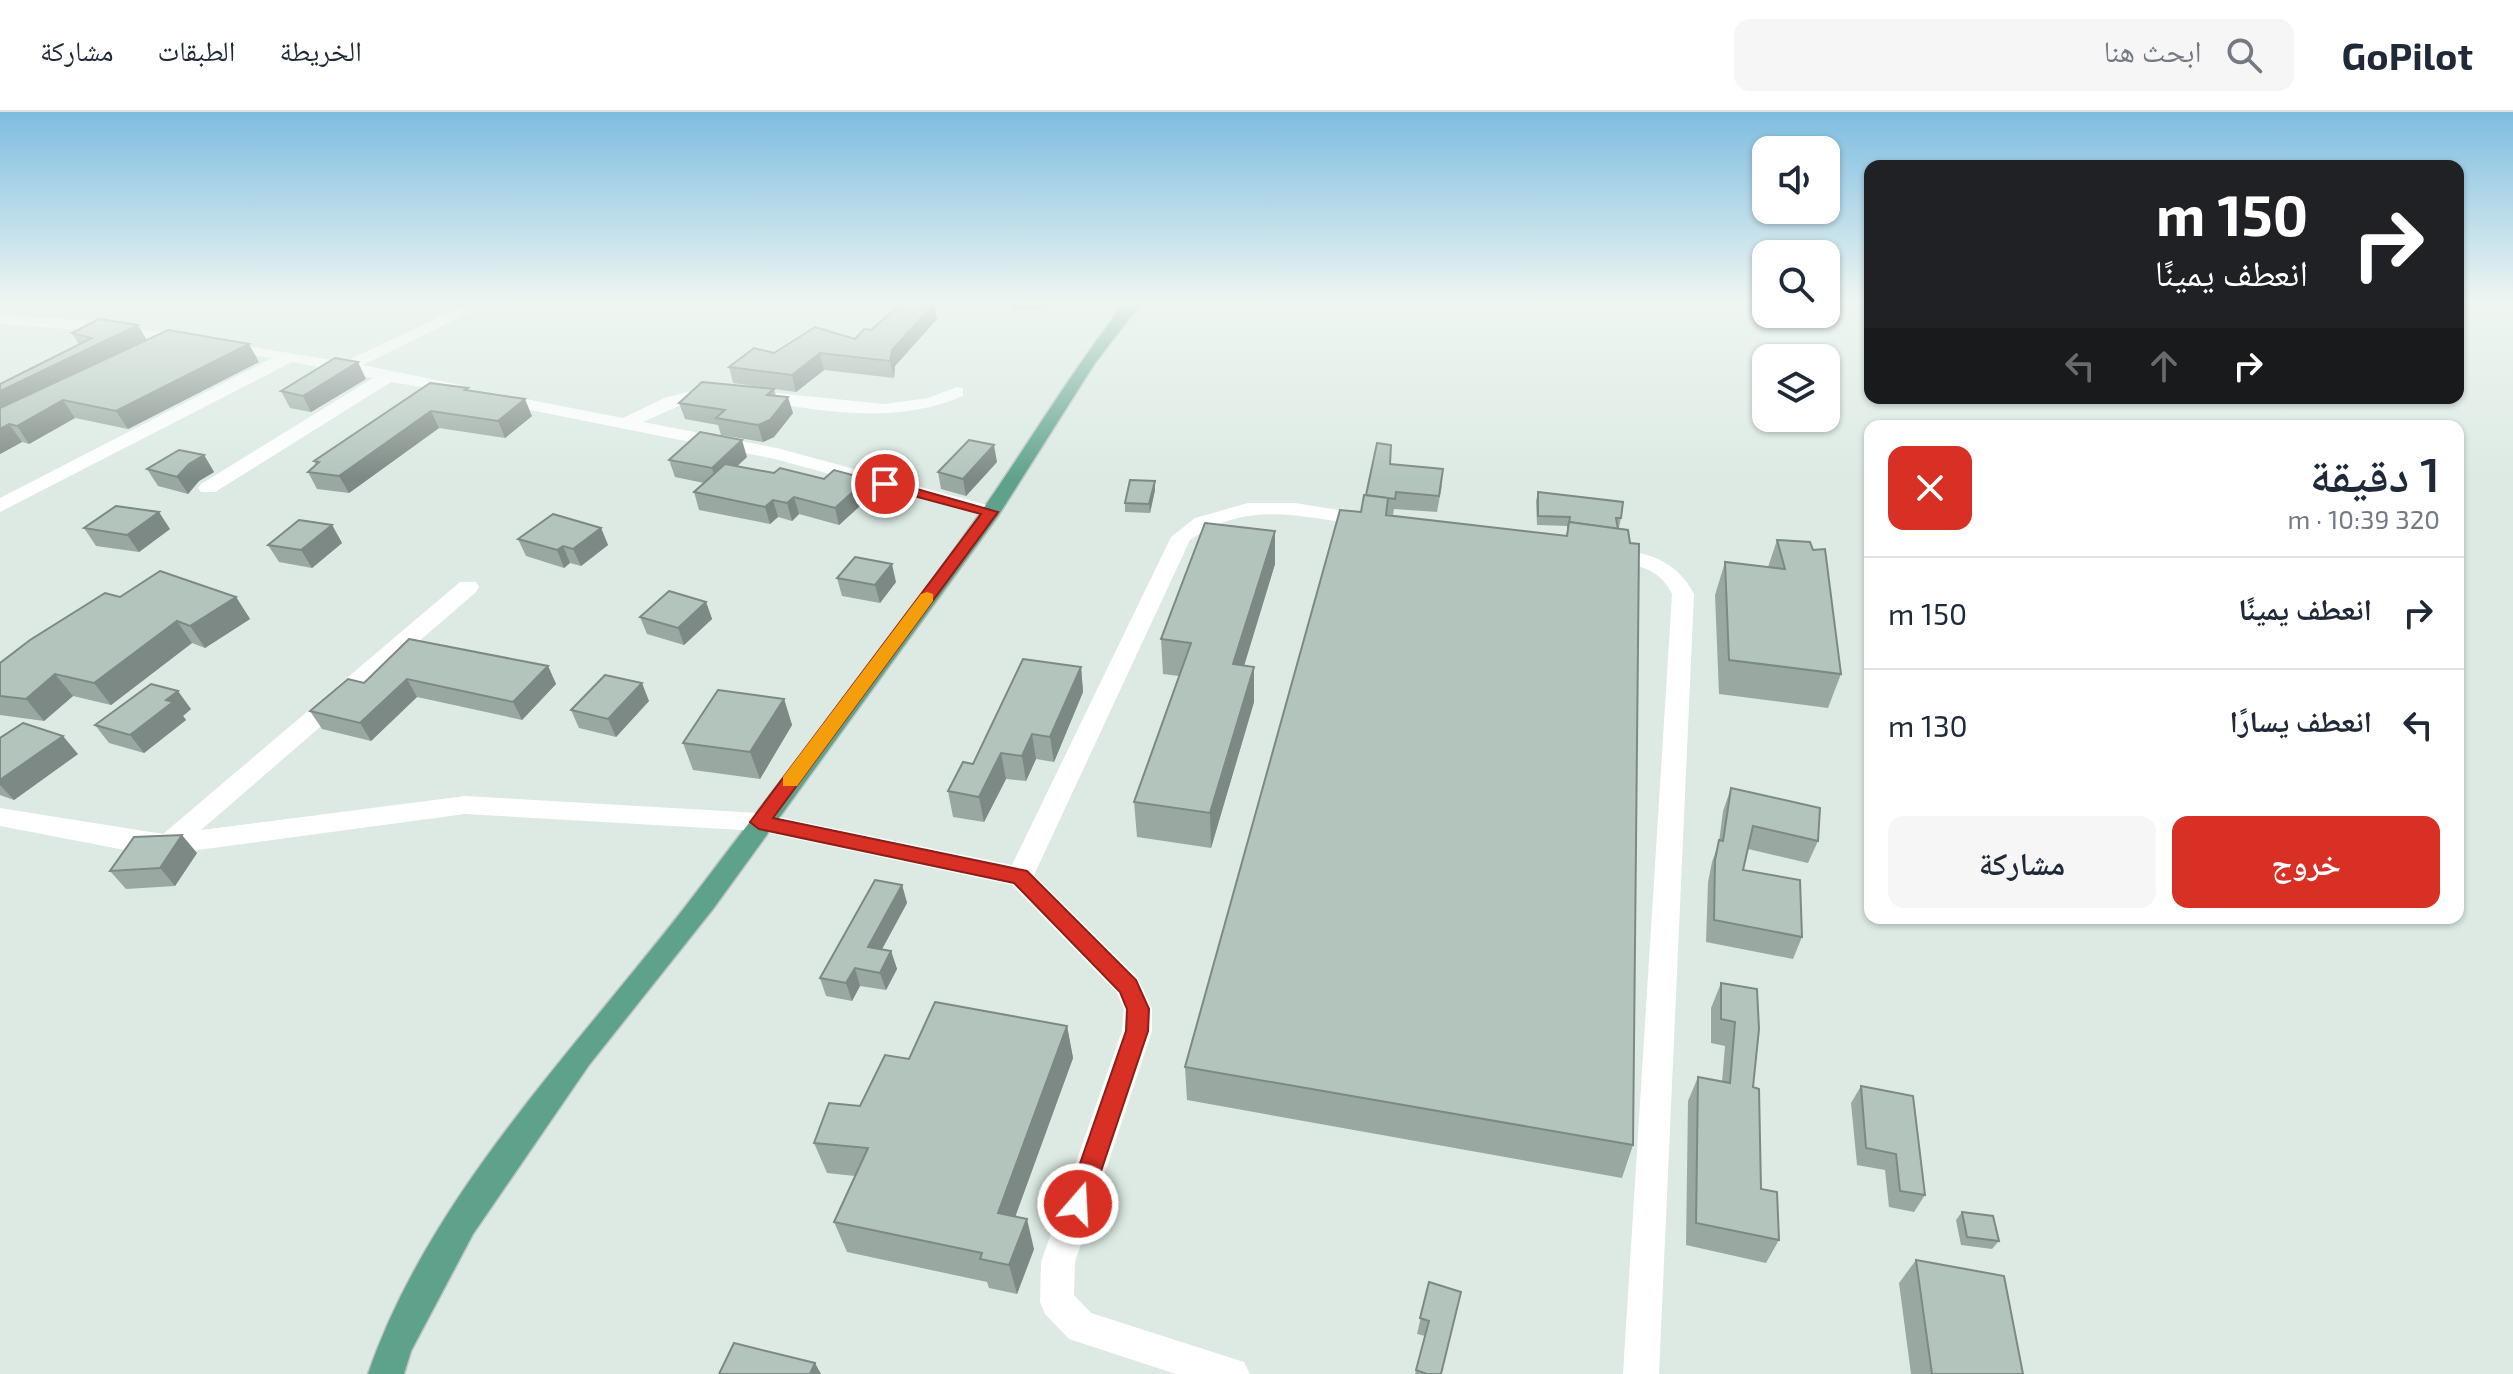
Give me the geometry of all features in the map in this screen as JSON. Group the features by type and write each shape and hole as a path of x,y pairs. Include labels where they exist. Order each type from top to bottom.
{"main road":[{"path":"386,1374 396,1344 461,1223 579,1056 704,902 759,822 991,512 1087,362"}],"street":[{"path":"0,506 279,362"},
{"path":"324,362 777,454 991,512"},
{"path":"348,366 357,362"},
{"path":"208,488 390,375"},
{"path":"623,425 699,391 874,410 925,407 957,392"},
{"path":"1020,877 1181,537 1201,520 1232,508 1261,506 1399,525"},
{"path":"1586,551 1649,559 1677,579 1683,594 1641,1374"},
{"path":"168,844 468,587"},
{"path":"0,817 130,841 168,844 465,805 759,822 1020,877 1128,986 1138,1009 1137,1031 1058,1262 1057,1302 1081,1327 1232,1374"}],"building":[{"path":"44,362 61,362 0,391 0,384"},
{"path":"99,362 213,362 116,411 63,400 17,426 9,424 0,429 0,408"},
{"path":"329,362 358,362 303,396 281,391"},
{"path":"736,362 809,362 792,375 729,367"},
{"path":"702,382 774,389 767,395 788,397 770,420 758,425 716,418 725,410 679,403"},
{"path":"430,383 525,399 498,421 431,411 339,476 308,472 319,462 314,461"},
{"path":"700,432 742,440 712,468 669,460"},
{"path":"969,440 994,445 963,479 938,472"},
{"path":"1377,443 1391,445 1390,464 1443,469 1439,496 1396,492 1395,499 1366,495"},
{"path":"179,450 204,455 189,464 177,477 147,469"},
{"path":"725,464 774,473 780,468 824,479 834,470 867,479 835,508 794,497 787,503 773,500 765,507 694,492"},
{"path":"1130,480 1155,481 1149,504 1125,503"},
{"path":"1538,492 1623,502 1621,518 1616,518 1618,529 1569,522 1570,517 1538,516"},
{"path":"1364,495 1388,498 1386,515 1567,536 1569,522 1628,530 1630,543 1639,544 1633,1145 1185,1067 1340,510 1361,512"},
{"path":"116,506 159,512 127,535 84,528"},
{"path":"553,514 601,528 573,549 563,546 557,550 518,539"},
{"path":"299,520 332,525 301,550 268,545"},
{"path":"1205,523 1275,531 1233,664 1254,667 1210,813 1134,802 1191,643 1161,639"},
{"path":"1777,540 1810,542 1813,550 1825,549 1841,674 1729,660 1725,562 1785,569"},
{"path":"855,557 892,564 875,585 837,578"},
{"path":"160,571 236,597 190,626 177,621 94,683 55,674 26,699 0,696 0,663 30,640 105,593 120,597"},
{"path":"669,591 706,602 678,628 640,617"},
{"path":"409,639 548,666 513,702 407,679 360,723 310,711 348,679 364,683"},
{"path":"1023,659 1081,667 1050,737 1032,734 1022,756 1001,753 979,797 948,791 963,762 973,764"},
{"path":"605,675 642,683 608,719 571,710"},
{"path":"151,684 178,691 166,700 173,702 130,735 95,725"},
{"path":"718,690 784,699 750,752 683,743"},
{"path":"23,723 63,736 0,780 0,738"},
{"path":"1731,788 1820,808 1818,841 1753,826 1743,870 1800,880 1802,937 1714,920 1715,860 1719,840 1723,841"},
{"path":"182,835 160,868 110,871 134,837"},
{"path":"875,880 902,885 868,947 891,951 880,973 855,968 846,983 820,978"},
{"path":"1721,983 1757,989 1759,1029 1753,1087 1759,1089 1761,1189 1777,1192 1779,1240 1696,1223 1698,1077 1730,1083 1735,1022 1721,1019"},
{"path":"935,1002 1067,1026 998,1213 1027,1219 1009,1265 980,1259 982,1253 834,1222 868,1148 814,1143 829,1103 860,1106 885,1055 909,1059"},
{"path":"1861,1086 1913,1096 1925,1195 1900,1191 1896,1154 1866,1148"},
{"path":"1962,1212 1993,1216 1999,1241 1967,1237"},
{"path":"1916,1260 2004,1276 2023,1374 1932,1374"},
{"path":"1429,1282 1461,1292 1441,1374 1416,1370 1429,1321 1420,1318"},
{"path":"734,1343 815,1363 810,1374 719,1374"}],"slow traffic":[{"path":"790,781 927,597"}],"route":[{"path":"885,484 991,512 759,822 1020,877 1128,986 1138,1009 1137,1031 1078,1204"}]}
